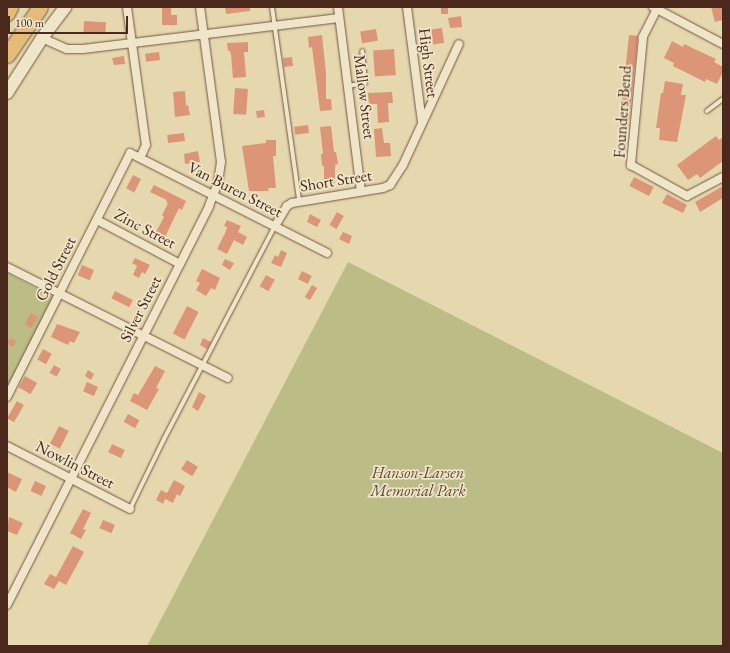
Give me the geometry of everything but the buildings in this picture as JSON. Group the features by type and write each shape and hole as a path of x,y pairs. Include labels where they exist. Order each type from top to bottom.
{"highway":[{"path":"7,13 10,7"},
{"path":"7,41 28,7"},
{"path":"7,55 40,7"}],"main road":[{"path":"7,93 42,38 65,7"}],"street":[{"path":"127,7 146,145 140,158"},
{"name":"Silver Street","path":"7,605 180,264 214,195 218,183 220,162 200,7"},
{"name":"Mallow Street","path":"338,7 361,191"},
{"name":"High Street","path":"407,7 422,122"},
{"path":"656,8 723,44"},
{"name":"Founders Bend","path":"656,8 643,37 632,165 688,196 723,177"},
{"path":"42,38 67,49 133,44 340,18"},
{"path":"422,122 426,118 459,44"},
{"name":"Short Street","path":"275,226 287,206 299,200 383,188 390,185 403,165 422,122"},
{"name":"Van Buren Street","path":"130,153 327,253"},
{"name":"Gold Street","path":"7,397 130,153"},
{"name":"Zinc Street","path":"97,220 180,264"},
{"path":"7,267 228,378"},
{"name":"Nowlin Street","path":"7,446 130,509"}],"lane":[{"path":"272,7 299,200"},
{"path":"348,86 365,83 362,51"},
{"path":"707,111 723,100"},
{"path":"130,509 202,365 275,226"}],"green space":[{"name":"Hanson-Larsen Memorial Park","path":"348,262 723,453 723,646 147,646"},
{"path":"7,273 53,297 7,389"}]}
